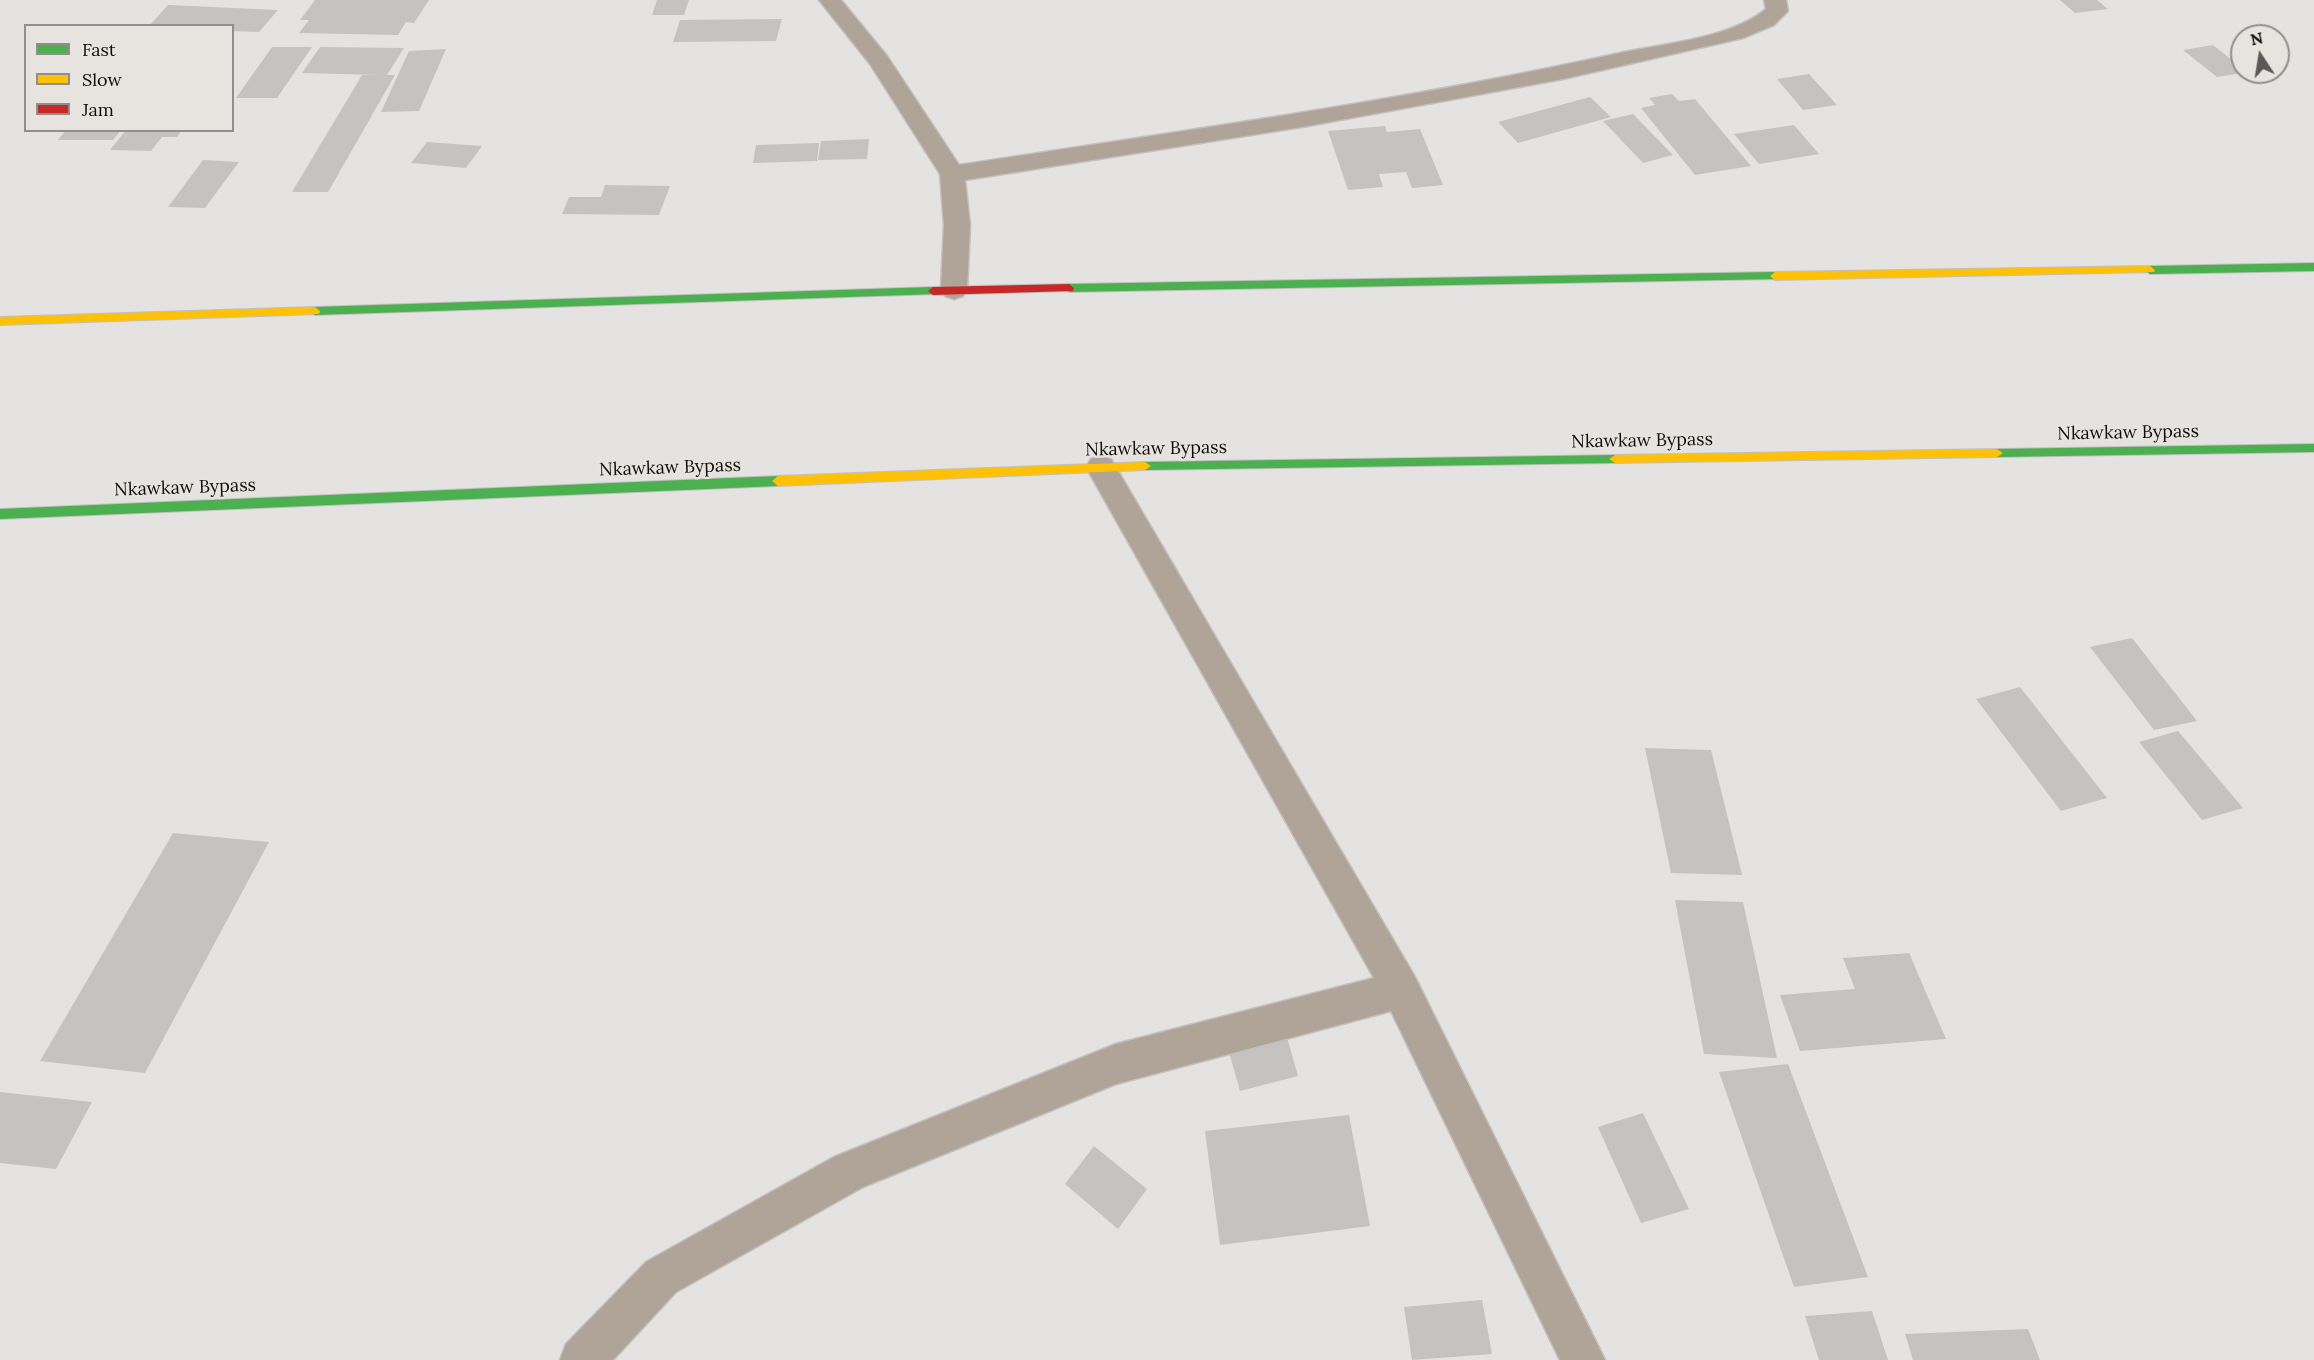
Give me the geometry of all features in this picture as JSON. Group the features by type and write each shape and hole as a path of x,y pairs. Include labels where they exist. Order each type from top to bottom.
{"highway":[{"path":"0,321 954,290 2314,267"},
{"name":"Nkawkaw Bypass","path":"0,514 1101,467 2314,448"}],"street":[{"path":"830,0 879,61 952,174 957,225 954,290"},
{"path":"952,174 1374,107 1609,62 1750,29 1777,11 1775,0"},
{"path":"1101,467 1401,990 1583,1360"},
{"path":"582,1360 661,1277 849,1172 1116,1065 1401,990"}],"building":[{"path":"315,0 429,0 414,23 406,22 398,35 299,33 309,20 300,20"},
{"path":"657,0 689,0 684,15 652,15"},
{"path":"2060,0 2097,0 2108,9 2075,13"},
{"path":"168,5 278,10 259,32 234,31 234,24 151,24"},
{"path":"782,19 776,41 673,42 680,20"},
{"path":"2213,45 2230,58 2230,75 2217,77 2183,50"},
{"path":"272,47 312,47 277,98 236,98"},
{"path":"320,47 404,48 387,75 395,75 328,192 292,192 362,75 379,75 302,73"},
{"path":"446,49 419,111 381,112 409,51"},
{"path":"1809,74 1837,105 1803,110 1777,79"},
{"path":"1672,94 1679,101 1695,99 1751,166 1695,175 1641,108 1655,105 1649,98"},
{"path":"1590,97 1611,117 1518,143 1498,122"},
{"path":"1633,114 1673,155 1643,163 1603,121"},
{"path":"1794,125 1819,154 1759,164 1734,134"},
{"path":"1385,126 1387,132 1420,129 1443,185 1412,188 1406,172 1379,174 1383,187 1348,190 1328,131"},
{"path":"64,132 119,132 113,140 58,140"},
{"path":"124,132 181,132 177,137 162,137 151,151 110,150"},
{"path":"869,139 867,159 818,160 821,141"},
{"path":"427,142 482,146 466,168 411,163"},
{"path":"819,143 817,161 753,163 756,145"},
{"path":"203,160 239,162 205,208 168,207"},
{"path":"605,185 670,186 659,215 562,214 569,197 601,197"},
{"path":"2132,638 2197,721 2154,730 2090,647"},
{"path":"2020,687 2107,798 2061,811 1976,699"},
{"path":"2178,731 2243,808 2202,820 2139,742"},
{"path":"1645,748 1711,750 1742,875 1671,873"},
{"path":"173,833 269,842 145,1073 40,1061"},
{"path":"1675,900 1743,902 1777,1058 1704,1054"},
{"path":"1909,953 1946,1039 1800,1051 1780,995 1855,989 1843,958"},
{"path":"1287,1037 1298,1076 1240,1091 1229,1052"},
{"path":"1788,1064 1868,1277 1794,1287 1719,1072"},
{"path":"0,1092 92,1102 56,1169 0,1163"},
{"path":"1643,1113 1689,1209 1641,1223 1598,1127"},
{"path":"1349,1115 1370,1226 1220,1245 1205,1131"},
{"path":"1094,1146 1147,1189 1118,1229 1065,1184"},
{"path":"1482,1300 1492,1354 1412,1360 1404,1307"},
{"path":"1872,1311 1888,1360 1819,1360 1805,1316"},
{"path":"2028,1329 2040,1360 1913,1360 1905,1334"}],"traffic: fast":[{"path":"2150,270 2314,267"},
{"path":"1069,288 1775,276"},
{"path":"315,311 933,291"},
{"path":"1997,453 2314,448"},
{"path":"1145,466 1615,459"},
{"path":"0,514 778,481"}],"traffic: slow":[{"path":"1775,276 2150,270"},
{"path":"0,321 315,311"},
{"path":"1615,459 1997,453"},
{"path":"778,481 1145,466"}],"traffic: jam":[{"path":"933,291 1069,288"}]}
